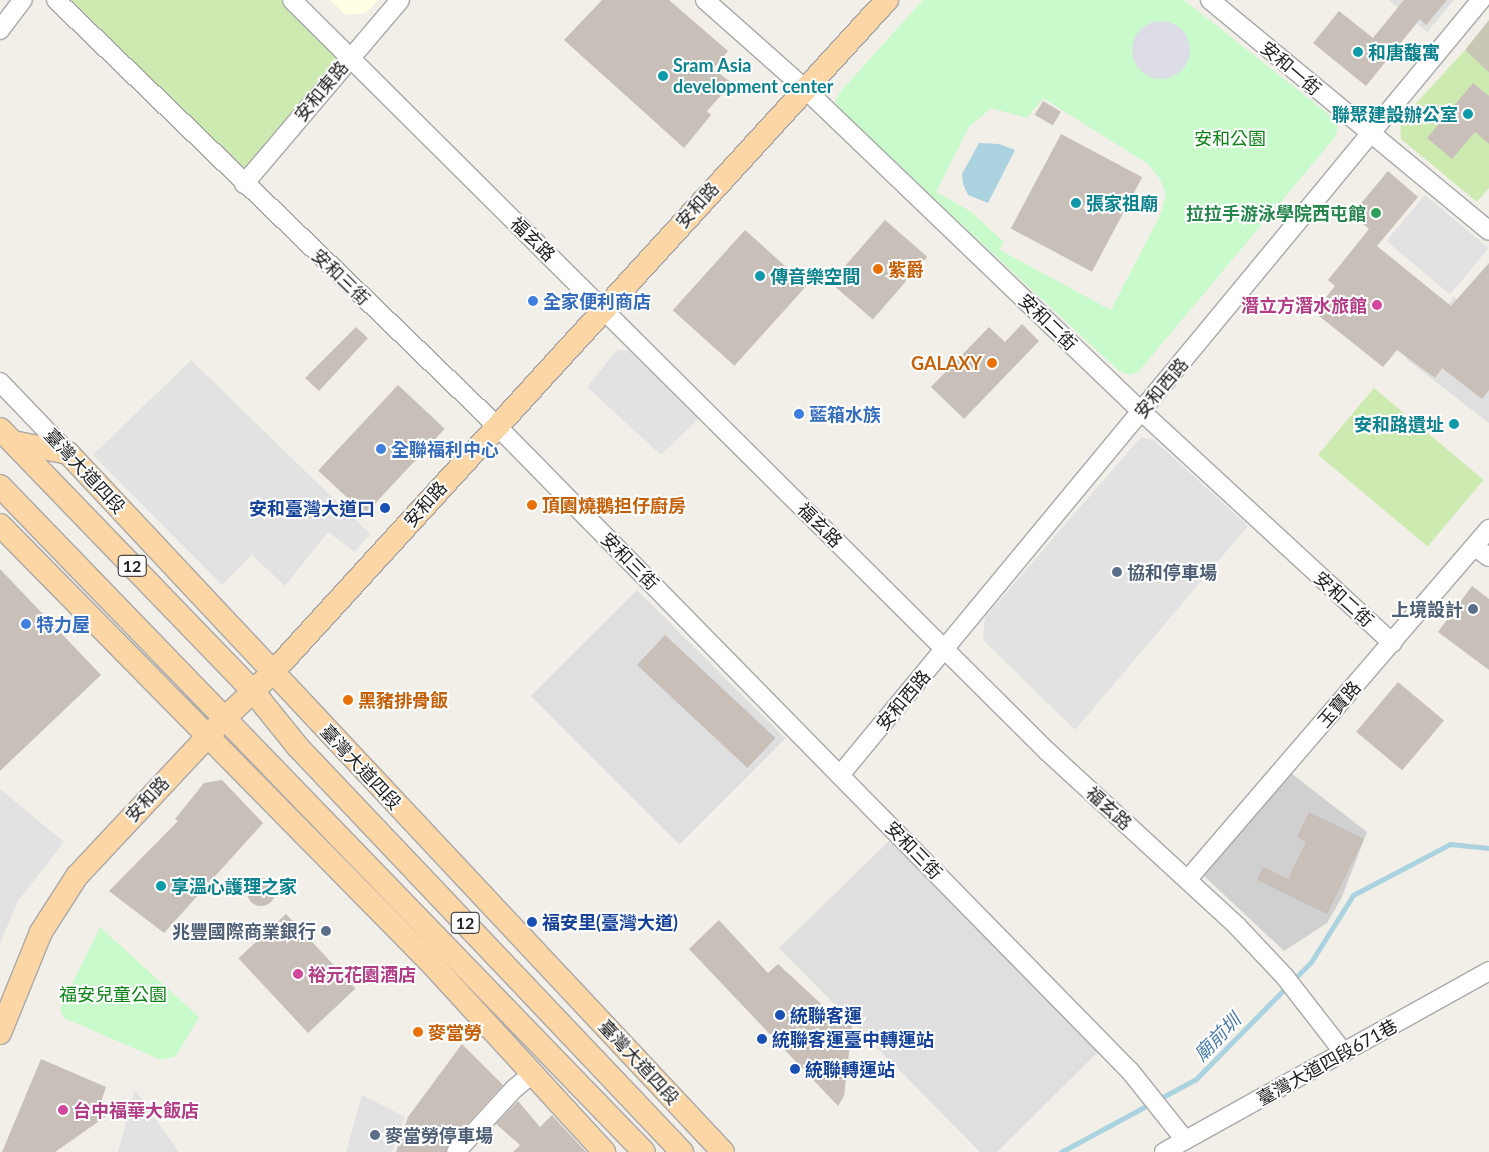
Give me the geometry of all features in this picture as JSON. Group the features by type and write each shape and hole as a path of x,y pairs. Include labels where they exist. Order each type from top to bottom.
{"main road":[{"name":"安和路","path":"0,1033 5,1003 41,932 77,876 224,718 274,671 804,88 888,0"},
{"path":"6,435 68,453"},
{"name":"臺灣大道四段","path":"6,435 252,690 297,746 682,1152"},
{"name":"臺灣大道四段","path":"68,453 274,671 356,763 723,1152"},
{"name":"12","path":"0,486 644,1152"},
{"path":"0,524 468,1002 604,1152"}],"street":[{"path":"0,30 23,0"},
{"name":"安和三街","path":"56,0 244,184 496,425 1130,1071 1185,1140"},
{"name":"福玄路","path":"292,0 1066,770 1188,879 1285,977 1344,1053"},
{"name":"安和東路","path":"244,184 400,0"},
{"name":"安和二街","path":"705,0 804,88 1141,412 1392,643"},
{"name":"安和一街","path":"1210,0 1371,135 1489,230"},
{"name":"安和西路","path":"840,775 945,651 1481,0"},
{"name":"臺灣大道四段","path":"0,382 68,453"},
{"name":"玉寶路","path":"1188,879 1392,643 1482,552 1489,529"},
{"name":"臺灣大道四段671巷","path":"1164,1152 1489,971"},
{"path":"456,1152 514,1089 532,1074"}],"shaded area":[{"path":"330,0 378,0 366,13 346,15"},
{"path":"1389,0 1454,0 1427,32"},
{"path":"1489,20 1489,73 1465,50"},
{"path":"1161,21 1172,23 1185,34 1190,50 1188,61 1177,74 1161,79 1150,77 1137,66 1132,50 1134,39 1145,26"},
{"path":"1425,195 1489,248 1450,294 1386,241"},
{"path":"1454,297 1489,324 1489,423 1406,359"},
{"path":"617,350 635,351 703,414 661,455 587,387"},
{"path":"191,360 370,534 355,552 328,532 285,586 252,555 222,585 93,455"},
{"name":"協和停車場","path":"1141,437 1154,440 1248,526 1075,730 983,640 985,617"},
{"path":"637,590 785,738 679,845 531,696"},
{"path":"1292,774 1367,832 1341,899 1327,923 1284,951 1202,874"},
{"path":"0,789 64,842 18,901 0,943"},
{"path":"889,841 1099,1051 997,1152 980,1152 779,948"},
{"path":"135,1090 179,1152 118,1152"},
{"name":"麥當勞停車場","path":"362,1095 405,1117 392,1152 346,1152"}],"green space":[{"path":"66,0 284,0 339,56 243,173"},
{"name":"安和公園","path":"923,0 1184,0 1332,117 1338,125 1336,136 1138,372 1129,375 1119,371 840,111 835,102 840,92","holes":["1043,98 1148,164 1160,179 1166,195 1160,215 1111,310 1000,250 1004,242 970,211 936,192 969,127 991,108 1027,118"]},
{"path":"1465,50 1489,73 1489,188 1477,202 1401,139 1400,121"},
{"path":"1374,388 1484,480 1428,547 1318,455"},
{"name":"福安兒童公園","path":"100,927 199,1017 176,1056 161,1060 64,1018 60,1009"}],"water":[{"path":"979,143 999,144 1015,150 988,203 968,195 963,184 962,174"}],"building":[{"name":"Sram Asia development center","path":"602,0 669,0 728,51 713,69 732,83 707,111 711,115 684,148 564,40"},
{"name":"和唐馥寓","path":"1404,0 1447,0 1426,25 1420,19 1366,86 1313,43 1339,11 1373,38"},
{"name":"聯聚建設辦公室","path":"1473,83 1489,96 1489,144 1475,132 1452,159 1427,138"},
{"path":"1043,101 1061,112 1053,126 1035,115"},
{"name":"張家祖廟","path":"1061,134 1142,177 1092,272 1011,228"},
{"path":"1388,171 1418,197 1377,246 1451,306 1489,263 1489,390 1482,399 1442,368 1435,378 1397,350 1383,367 1314,312 1335,286 1328,280 1369,229 1352,214"},
{"name":"紫爵","path":"885,220 927,257 873,319 831,283"},
{"path":"745,230 807,286 734,366 673,310"},
{"path":"1022,324 1039,341 964,419 931,387 989,327 1005,342"},
{"path":"356,327 368,338 319,391 305,378"},
{"name":"全聯福利中心","path":"398,385 445,429 365,514 318,471"},
{"name":"特力屋","path":"0,569 101,675 0,771"},
{"path":"1472,586 1489,599 1489,670 1438,632"},
{"path":"665,635 775,738 747,768 637,665"},
{"path":"1398,682 1444,721 1402,770 1356,732"},
{"path":"222,780 263,823 164,933 109,891 178,821 175,819 204,783"},
{"path":"1309,812 1364,839 1327,914 1257,880 1263,867 1288,879 1306,842 1297,837"},
{"path":"261,878 271,882 275,892 271,902 261,906 251,902 247,892 251,882"},
{"name":"裕元花園酒店","path":"286,914 356,989 308,1033 238,958"},
{"name":"統聯客運","path":"719,920 768,973 778,964 831,1013 839,1007 853,1019 844,1096 838,1106 689,949"},
{"path":"462,1044 503,1085 448,1145 446,1152 396,1152 408,1117"},
{"name":"台中福華大飯店","path":"41,1059 106,1087 101,1102 109,1104 105,1117 55,1152 2,1152"},
{"path":"518,1101 540,1127 552,1115 586,1152 513,1152 520,1145 496,1124"}],"waterway":[{"name":"廟前圳","path":"1061,1152 1196,1079 1311,962 1353,895 1450,844 1489,848"}],"place":[{"name":"和唐馥寓","path":"1358,52"},
{"name":"Sram Asia development center","path":"663,76"},
{"name":"聯聚建設辦公室","path":"1468,114"},
{"name":"張家祖廟","path":"1076,203"},
{"name":"拉拉手游泳學院西屯館","path":"1376,213"},
{"name":"紫爵","path":"878,269"},
{"name":"傳音樂空間","path":"760,276"},
{"name":"全家便利商店","path":"533,301"},
{"name":"潛立方潛水旅館","path":"1377,305"},
{"name":"GALAXY","path":"992,363"},
{"name":"藍箱水族","path":"799,414"},
{"name":"安和路遺址","path":"1454,424"},
{"name":"全聯福利中心","path":"381,449"},
{"name":"頂園燒鵝担仔廚房","path":"532,505"},
{"name":"安和臺灣大道口","path":"385,508"},
{"name":"協和停車場","path":"1117,572"},
{"name":"上境設計","path":"1473,609"},
{"name":"特力屋","path":"26,624"},
{"name":"黑豬排骨飯","path":"348,700"},
{"name":"享溫心護理之家","path":"161,886"},
{"name":"福安里(臺灣大道)","path":"532,922"},
{"name":"兆豐國際商業銀行","path":"326,931"},
{"name":"裕元花園酒店","path":"298,974"},
{"name":"統聯客運","path":"780,1015"},
{"name":"麥當勞","path":"418,1032"},
{"name":"統聯客運臺中轉運站","path":"762,1039"},
{"name":"統聯轉運站","path":"795,1069"},
{"name":"台中福華大飯店","path":"63,1110"},
{"name":"麥當勞停車場","path":"375,1135"}]}
